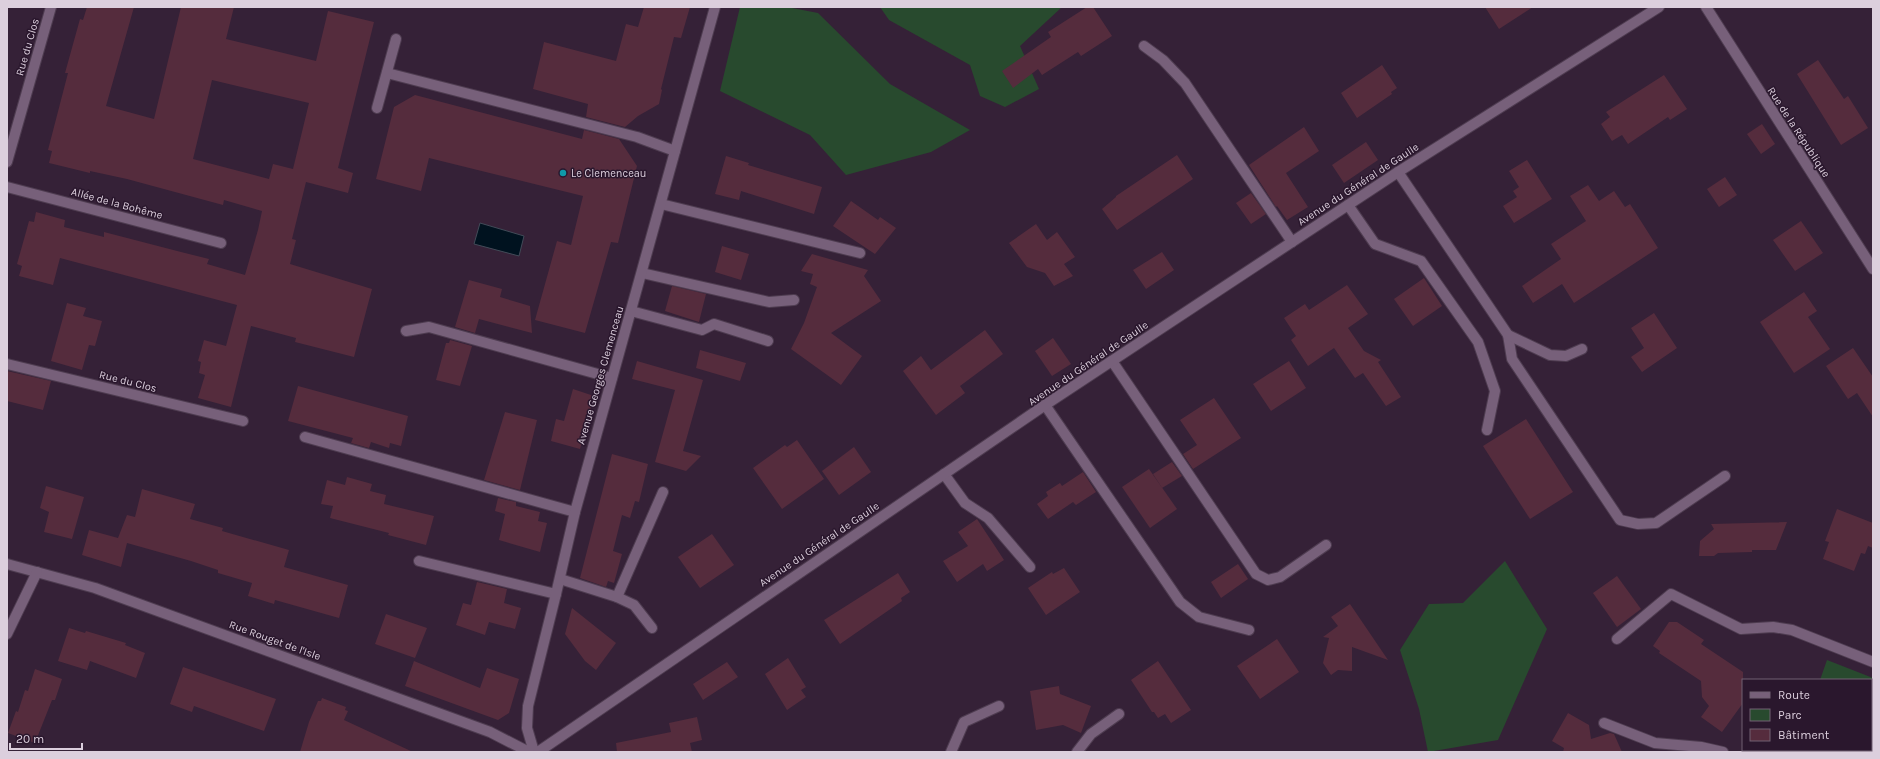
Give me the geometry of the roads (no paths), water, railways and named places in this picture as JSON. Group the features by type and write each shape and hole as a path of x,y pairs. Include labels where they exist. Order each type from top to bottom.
{"street":[{"name":"Rue du Clos","path":"7,162 51,7"},
{"name":"Avenue Georges Clemenceau","path":"534,752 527,728 528,706 575,512 715,7"},
{"name":"Avenue du Général de Gaulle","path":"538,752 1045,405 1398,172 1659,7"},
{"name":"Rue de la République","path":"1706,7 1873,269"},
{"path":"376,108 396,39"},
{"path":"1144,46 1163,60 1185,82 1292,242"},
{"path":"387,73 637,137 675,151"},
{"path":"1398,172 1508,335 1512,359 1620,520 1638,524 1656,523 1725,476"},
{"name":"Allée de la Bohême","path":"7,187 220,242"},
{"path":"661,204 860,253"},
{"path":"1348,205 1374,244 1421,261 1478,342 1495,391 1486,430"},
{"path":"642,273 769,302 794,300"},
{"path":"631,311 702,330 714,324 768,341"},
{"path":"406,331 429,327 612,378"},
{"path":"1508,335 1550,355 1566,356 1582,348"},
{"path":"1112,361 1256,574 1268,580 1280,577 1326,545"},
{"name":"Rue du Clos","path":"7,364 243,421"},
{"path":"1045,405 1180,602 1198,617 1249,630"},
{"path":"305,436 575,512"},
{"path":"944,474 965,503 988,518 1030,567"},
{"path":"617,597 663,492"},
{"path":"419,561 556,594"},
{"name":"Rue Rouget de l'Isle","path":"7,564 95,588 490,732 529,752"},
{"path":"7,634 37,572"},
{"path":"560,579 617,597 634,606 652,628"},
{"path":"1617,639 1671,594 1741,629 1773,627 1792,630 1873,662"},
{"path":"951,752 964,722 999,706"},
{"path":"1077,752 1091,734 1119,714"},
{"path":"1604,723 1654,743 1701,747 1723,752"}],"water":[{"path":"480,223 524,236 519,256 474,244"}],"place":[{"name":"Le Clemenceau","path":"563,173"}]}
